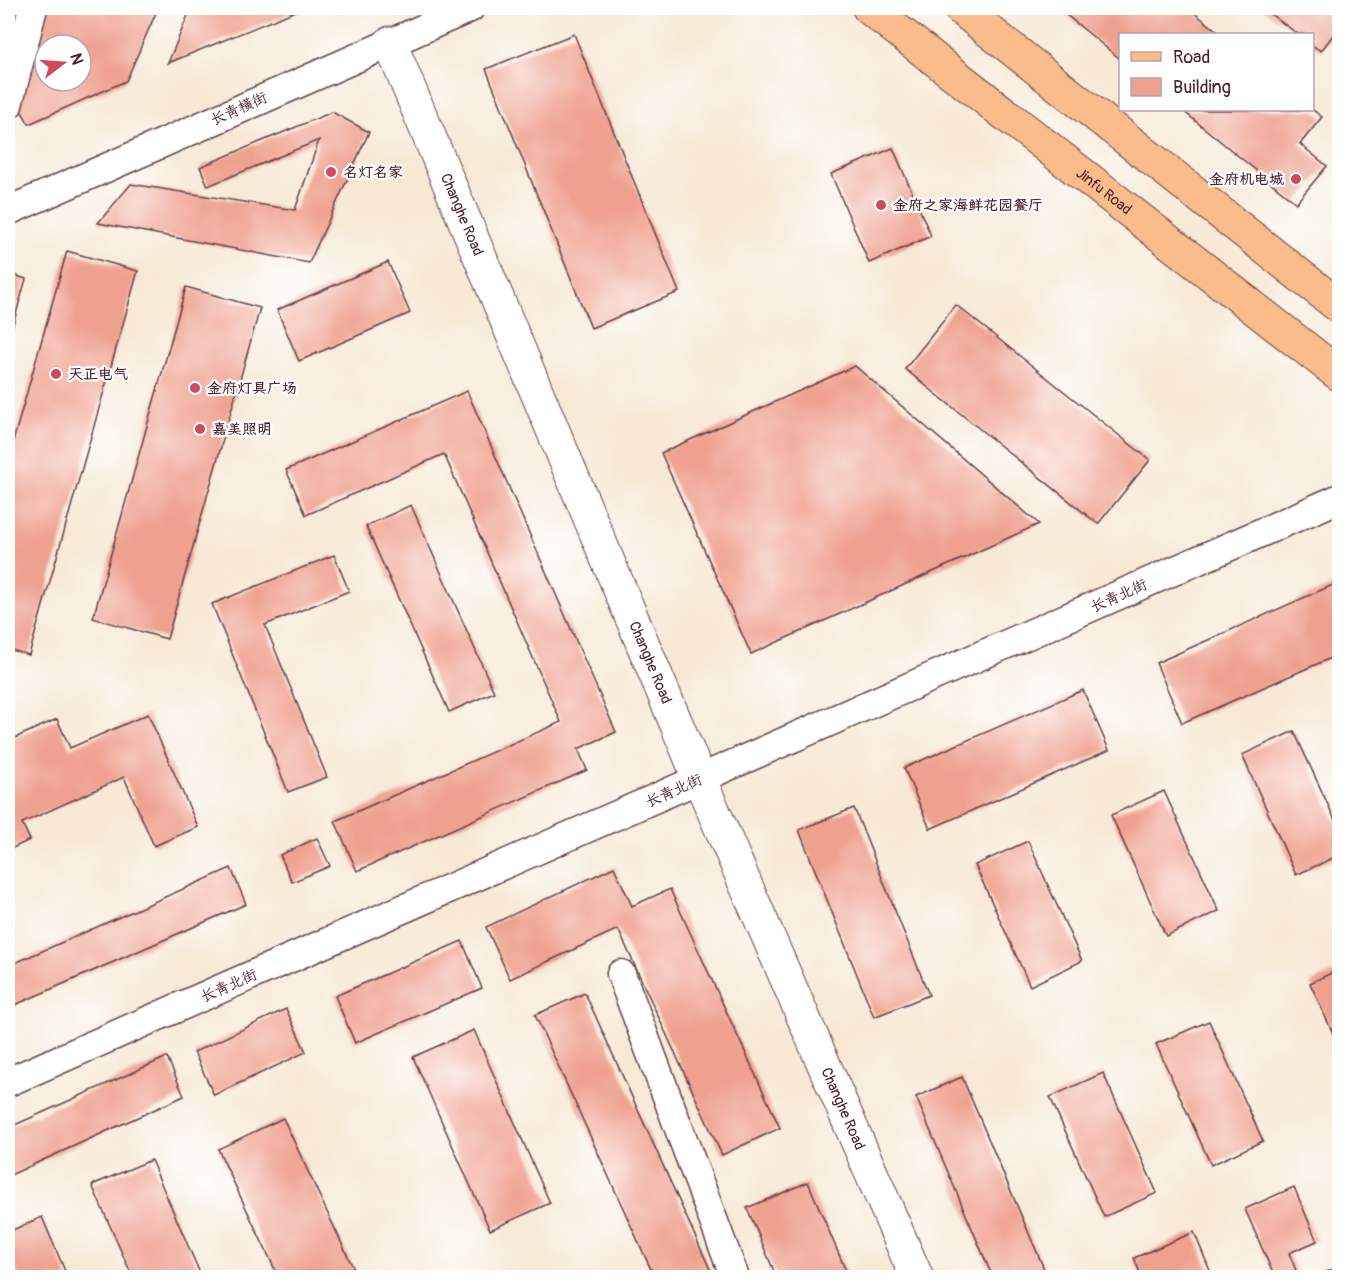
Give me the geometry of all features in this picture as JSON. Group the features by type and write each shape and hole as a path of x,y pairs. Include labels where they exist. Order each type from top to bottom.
{"main road":[{"name":"Jinfu Road","path":"869,8 1340,375"},
{"path":"960,8 1340,307"}],"street":[{"path":"8,105 33,8"},
{"name":"长青横街","path":"8,211 470,8"},
{"name":"Changhe Road","path":"390,43 700,780 917,1278"},
{"name":"长青北街","path":"8,1082 1340,498"},
{"path":"621,974 735,1278"}],"building":[{"path":"35,8 158,8 126,81 29,124 12,95"},
{"path":"191,8 303,8 168,63"},
{"path":"1058,8 1188,8 1220,33 1119,33 1119,58"},
{"path":"1262,8 1333,8 1340,12 1340,26 1321,51 1314,46 1314,33 1297,33"},
{"path":"574,34 679,292 591,328 486,69"},
{"path":"1183,111 1314,111 1322,117 1300,144 1327,166 1296,203"},
{"path":"332,112 369,132 309,263 98,223 131,184 295,210 319,140 208,186 200,167"},
{"name":"金府之家海鲜花园餐厅","path":"893,148 931,236 869,263 831,174"},
{"path":"67,251 138,271 29,655 8,649 8,459"},
{"path":"388,262 410,313 299,361 277,310"},
{"path":"8,273 26,279 8,342"},
{"path":"186,287 260,308 167,639 93,618"},
{"path":"956,305 1150,460 1098,524 905,369"},
{"path":"855,366 1039,524 751,654 661,453"},
{"path":"467,391 616,732 578,749 587,770 357,871 335,821 561,722 444,454 306,515 286,470"},
{"path":"411,505 494,692 449,712 366,526"},
{"path":"334,555 349,591 265,625 327,777 288,792 212,604"},
{"path":"1335,584 1340,594 1340,654 1182,723 1156,663"},
{"path":"1083,690 1109,750 930,829 904,768"},
{"path":"148,714 198,827 154,846 124,777 22,823 30,840 8,850 8,741 57,719 70,748"},
{"path":"1294,731 1340,831 1340,855 1296,875 1242,755"},
{"path":"1164,791 1219,911 1166,936 1111,815"},
{"path":"854,808 929,995 874,1017 799,830"},
{"path":"317,838 330,866 292,882 280,855"},
{"path":"1028,841 1082,961 1030,986 975,865"},
{"path":"614,867 632,906 670,889 780,1128 722,1155 618,929 510,979 486,927"},
{"path":"231,868 246,904 8,1008 8,966"},
{"path":"462,941 482,988 355,1043 335,996"},
{"path":"1340,969 1340,1049 1310,983"},
{"path":"585,993 714,1278 645,1278 653,1274 535,1015"},
{"path":"286,1009 306,1052 214,1095 194,1052"},
{"path":"1209,1021 1263,1141 1211,1165 1156,1044"},
{"path":"474,1030 550,1203 490,1230 413,1057"},
{"path":"167,1057 184,1096 8,1176 8,1128"},
{"path":"1103,1073 1157,1193 1104,1217 1050,1097"},
{"path":"962,1077 1048,1278 993,1278 916,1097"},
{"path":"283,1118 358,1278 279,1278 218,1149"},
{"path":"151,1160 202,1278 133,1278 92,1185"},
{"path":"808,1182 849,1278 777,1278 747,1208"},
{"path":"1294,1187 1317,1241 1289,1253 1299,1278 1275,1278 1245,1209"},
{"path":"42,1217 68,1278 19,1278 8,1251 8,1232"},
{"path":"1194,1232 1213,1278 1142,1278 1134,1258"},
{"path":"1340,1266 1340,1278 1313,1278"}],"place":[{"name":"名灯名家","path":"331,172"},
{"name":"金府机电城","path":"1296,179"},
{"name":"金府之家海鲜花园餐厅","path":"881,205"},
{"name":"天正电气","path":"56,374"},
{"name":"金府灯具广场","path":"195,388"},
{"name":"嘉美照明","path":"200,429"}]}
